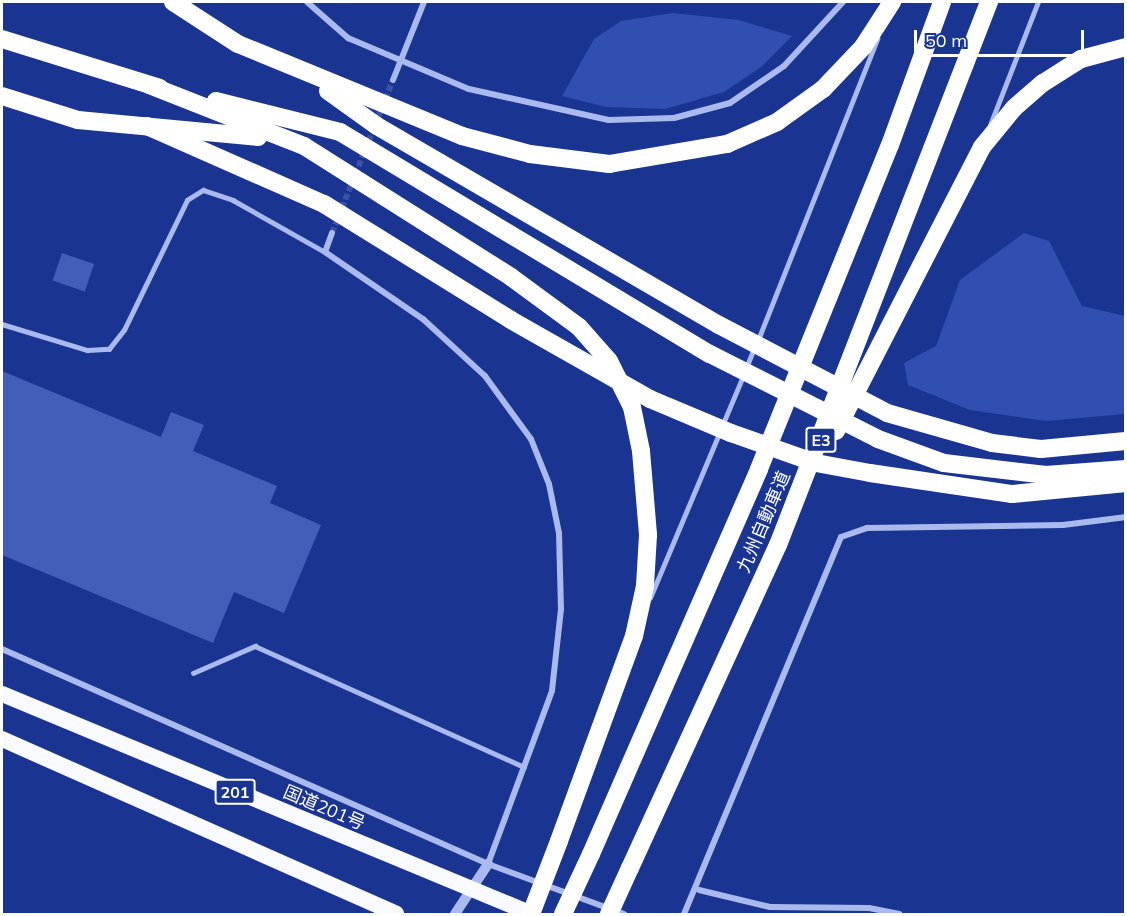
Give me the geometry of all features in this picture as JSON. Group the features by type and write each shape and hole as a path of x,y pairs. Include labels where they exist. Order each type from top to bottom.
{"highway":[{"path":"173,2 238,44 304,74 462,136 530,154 609,164 727,144 777,122 823,89 889,8"},
{"name":"九州自動車道","path":"563,915 759,469 890,146 942,2"},
{"name":"九州自動車道","path":"609,915 778,545 989,2"},
{"path":"2,39 149,85 340,132 710,354 878,439 944,463 1000,470 1046,475 1125,469"},
{"path":"778,545 982,147 1043,83 1082,59 1125,47"},
{"path":"304,74 377,126 719,325 887,413 981,440 1041,449 1125,441"},
{"path":"149,85 304,146 511,277 579,327 609,362 632,407 641,451 648,535 634,636 531,915"},
{"path":"2,96 78,120 219,129 304,146"},
{"path":"147,126 324,204 510,320 650,399 731,433 816,463 1012,494 1125,483"},
{"name":"国道201号","path":"2,693 531,915"},
{"name":"201","path":"2,739 396,915"}],"street":[{"path":"307,2 348,38 469,89 609,120 674,118 730,103 775,72 843,2"},
{"path":"393,80 424,2"},
{"path":"332,233 325,252 423,319 485,376 531,439 549,484 559,533 560,644 552,691 488,864 468,888 455,915"},
{"path":"684,915 699,890 740,769 841,537 867,528 1063,525 1125,517"},
{"path":"2,649 488,864 624,915"},
{"path":"699,890 770,907 869,908 899,915"}],"lane":[{"path":"982,147 1038,2"},
{"path":"634,636 854,106 889,8"},
{"path":"2,324 87,350 109,350 124,330 187,200 203,190 233,200 325,252"},
{"path":"193,673 255,646 524,767"}],"shaded area":[{"path":"673,13 739,20 792,36 761,67 724,92 665,109 606,107 562,96 594,39 621,21"},
{"path":"1024,233 1049,241 1082,306 1125,316 1125,414 1046,421 970,410 908,385 904,363 936,346 960,280"}],"building":[{"path":"62,253 94,264 85,291 53,280"},
{"path":"2,371 161,437 171,412 204,425 193,451 277,486 270,503 321,525 284,613 234,592 213,643 2,555"}],"tunnel":[{"path":"332,233 393,80"}]}
